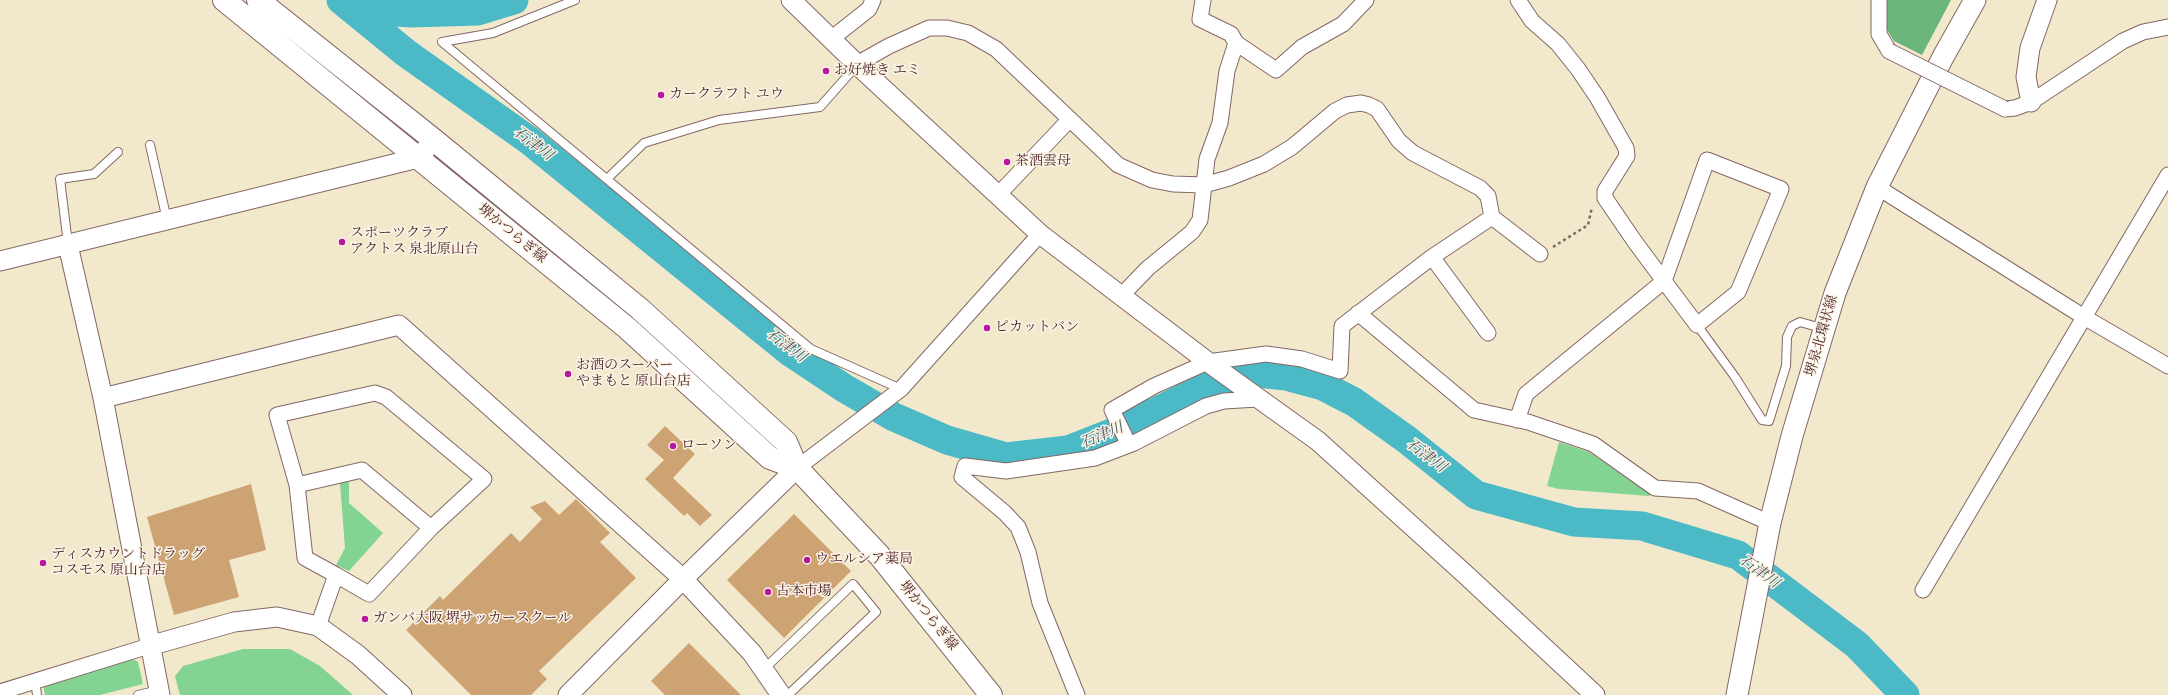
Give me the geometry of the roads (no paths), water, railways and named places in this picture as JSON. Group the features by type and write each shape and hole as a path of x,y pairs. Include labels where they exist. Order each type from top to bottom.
{"main road":[{"name":"堺かつらぎ線","path":"224,0 627,328 770,458 797,468"},
{"name":"堺かつらぎ線","path":"258,0 434,140 640,309 786,442 797,468 879,554 991,695"},
{"name":"堺泉北環状線","path":"1738,695 1762,556 1792,436 1825,329 1834,293 1877,187 1943,57 1975,0"}],"street":[{"path":"791,0 857,64 1040,234 1256,398 1318,442 1466,574 1595,695"},
{"path":"831,39 869,9 873,0"},
{"path":"1203,0 1200,19 1231,34 1236,43 1276,70 1302,47 1343,24 1366,0"},
{"path":"1517,420 1526,394 1664,281 1707,160 1781,189 1738,292 1697,325 1664,281 1605,198 1606,191 1627,156 1626,148 1578,69 1558,44 1532,21 1518,0"},
{"path":"1879,0 1879,34 1889,51 2005,109 2015,108 2031,102 2123,41 2143,32 2168,27"},
{"path":"2031,102 2026,78 2030,48 2047,0"},
{"path":"857,64 889,46 929,28 947,28 968,33 996,49 1118,165 1152,180 1173,184 1204,185 1229,178 1264,164 1292,147 1335,111 1348,105 1361,103 1377,110 1399,141 1413,153 1480,188 1488,196 1492,217 1540,254"},
{"path":"1121,296 1148,268 1192,232 1200,220 1207,159 1220,123 1227,71 1236,43"},
{"path":"998,196 1070,119"},
{"path":"0,261 418,158 434,140"},
{"path":"1923,590 2168,175"},
{"path":"1877,187 2084,317 2168,366"},
{"path":"1129,445 1112,410 1154,386 1210,363 1266,354 1302,359 1340,371 1342,326 1432,257 1492,217"},
{"path":"568,695 683,579 797,468 896,392 1040,234"},
{"path":"68,245 103,398 159,693"},
{"path":"1432,257 1488,333"},
{"path":"1358,313 1474,410 1517,420 1593,444 1655,488 1698,490 1770,523"},
{"path":"103,398 400,325 683,579 752,653 781,695"},
{"path":"375,393 386,397 484,478 431,528 369,594 305,558 297,485 277,415 375,393"},
{"path":"1077,695 1040,604 1028,552 1018,528 1005,513 962,477 965,466 1006,471 1095,458 1129,445 1206,406 1224,401 1256,398"},
{"path":"297,485 362,470 431,528"},
{"path":"318,626 336,576"},
{"path":"0,692 36,688 149,646 234,622 277,617 318,626 358,655 402,695"}],"lane":[{"path":"575,0 493,33 442,42 608,178 811,349 896,392"},
{"path":"608,178 644,143 719,120 820,107 857,64"},
{"path":"150,145 167,220"},
{"path":"68,245 60,179 94,174 118,152"},
{"path":"1697,325 1735,377 1762,420 1769,421 1786,366 1787,337 1792,326 1800,322 1825,329"},
{"path":"763,670 853,584 876,612 788,695"},
{"path":"138,695 159,693"}],"waterway":[{"name":"石津川","path":"341,0 406,53 530,141 790,352 844,388 894,417 947,440 1006,457 1068,450 1114,432 1216,382 1258,373 1286,376 1323,386 1354,402 1406,439 1476,495 1574,522 1642,526 1738,555 1857,645 1905,695"},
{"path":"352,9 411,13 478,11 514,0"}],"place":[{"name":"お好焼き エミ","path":"826,71"},
{"name":"カークラフト ユウ","path":"661,95"},
{"name":"茶酒雲母","path":"1007,162"},
{"name":"スポーツクラブ アクトス 泉北原山台","path":"342,242"},
{"name":"ピカットバン","path":"987,328"},
{"name":"お酒のスーパー やまもと 原山台店","path":"568,374"},
{"name":"ローソン","path":"673,446"},
{"name":"ウエルシア薬局","path":"807,560"},
{"name":"ディスカウントドラッグ コスモス 原山台店","path":"43,563"},
{"name":"古本市場","path":"768,592"},
{"name":"ガンバ大阪 堺サッカースクール","path":"365,619"}]}
